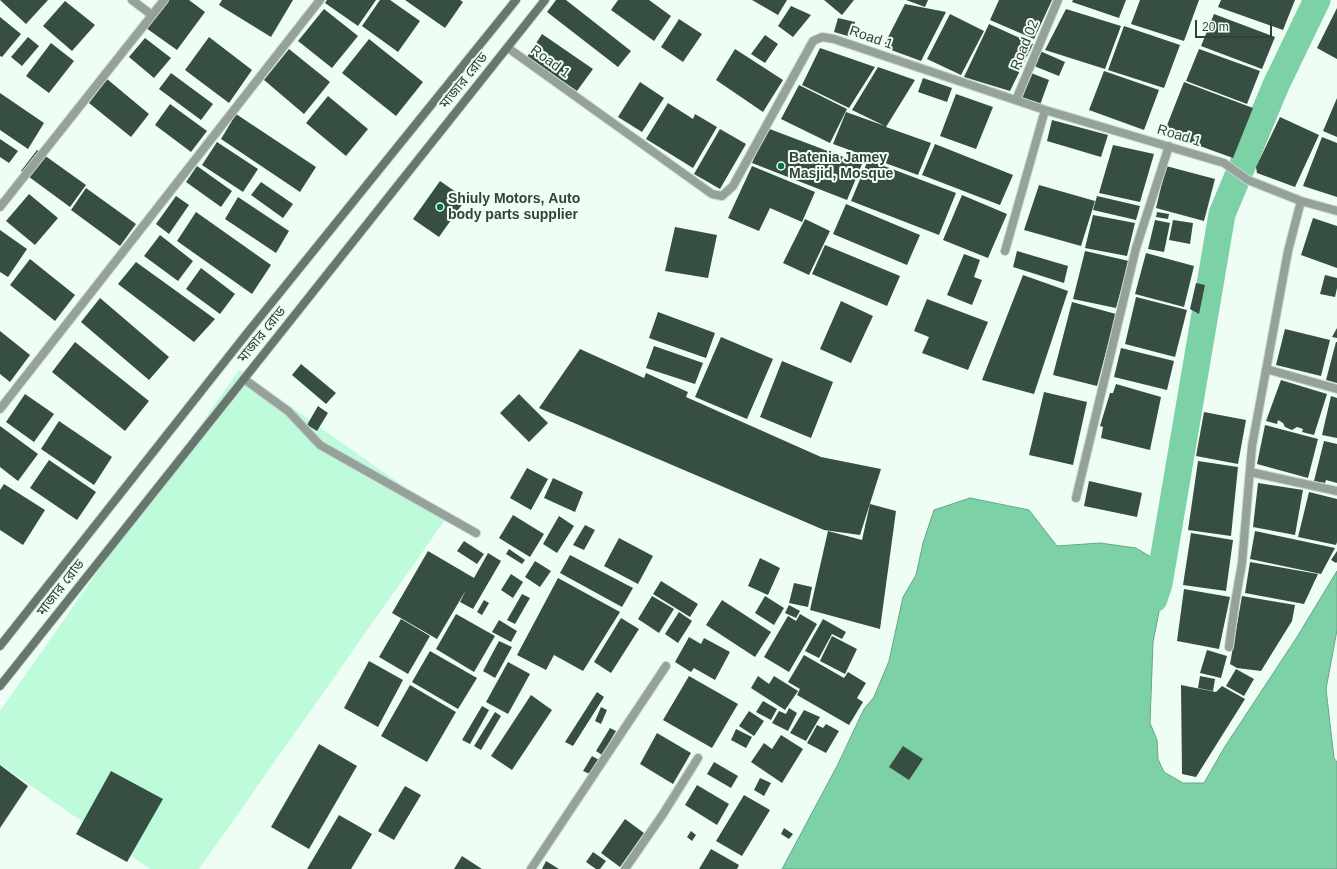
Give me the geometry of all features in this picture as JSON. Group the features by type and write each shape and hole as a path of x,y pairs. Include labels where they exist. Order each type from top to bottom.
{"main road":[{"name":"মাজার রোড","path":"0,646 248,332 516,0"},
{"name":"মাজার রোড","path":"0,686 545,0"}],"street":[{"path":"132,0 152,15"},
{"path":"0,206 164,0"},
{"path":"0,409 320,0"},
{"name":"Road 02","path":"1016,100 1058,0"},
{"name":"Road 1","path":"508,48 712,194 722,196 733,186 813,41 822,37 834,39 1045,110 1224,163 1248,180 1301,201 1337,211"},
{"path":"1005,251 1045,110"},
{"path":"1076,498 1136,248 1169,146"},
{"path":"1229,647 1242,563 1252,446 1288,251 1301,201"},
{"path":"1266,369 1337,389"},
{"path":"244,379 288,411 320,444 476,534"},
{"path":"1250,472 1337,491"},
{"path":"531,869 666,666"},
{"path":"625,869 663,814 698,758"}],"shaded area":[{"path":"239,370 447,517 199,869 150,869 0,764 0,711"},
{"path":"970,498 1029,510 1057,546 1100,543 1136,548 1168,567 1153,642 1150,723 1157,740 1158,759 1164,772 1183,783 1204,783 1224,748 1297,637 1337,571 1337,630 1326,689 1334,758 1337,762 1337,869 782,869 837,766 864,709 874,697 889,661 903,597 916,575 923,543 934,510"}],"building":[{"path":"0,0 48,0 26,24"},
{"path":"166,0 189,0 205,12 177,50 146,28"},
{"path":"222,0 293,0 271,37 219,5"},
{"path":"327,0 376,0 358,26 325,3"},
{"path":"380,0 390,0 420,21 398,52 362,26"},
{"path":"405,0 460,0 463,2 445,28"},
{"path":"556,0 566,0 631,51 618,67 547,12"},
{"path":"618,0 649,0 671,16 654,41 611,10"},
{"path":"752,0 787,0 778,15"},
{"path":"824,0 854,0 842,15"},
{"path":"906,0 928,0 925,7"},
{"path":"999,0 1052,0 1034,39 990,20"},
{"path":"1073,0 1126,0 1119,18 1072,2"},
{"path":"1140,0 1199,0 1184,41 1131,24"},
{"path":"1221,0 1295,0 1283,30 1218,7"},
{"path":"65,1 95,25 72,51 43,26"},
{"path":"905,4 946,12 921,61 883,47"},
{"path":"791,6 811,15 793,37 778,26"},
{"path":"1337,8 1337,59 1317,48"},
{"path":"324,9 358,36 332,68 298,41"},
{"path":"1066,9 1121,26 1105,69 1045,50"},
{"path":"950,14 984,31 961,75 927,59"},
{"path":"1214,14 1275,37 1262,69 1201,46"},
{"path":"0,17 21,34 2,57 0,56"},
{"path":"838,18 855,22 851,37 834,32"},
{"path":"679,19 702,34 683,62 661,47"},
{"path":"989,24 1033,44 1010,91 964,77"},
{"path":"1124,26 1180,45 1164,88 1108,70"},
{"path":"542,34 593,69 577,91 527,57"},
{"path":"765,35 778,44 765,63 751,54"},
{"path":"28,37 39,46 22,66 11,57"},
{"path":"209,37 252,70 229,103 185,70"},
{"path":"145,38 171,58 154,78 129,57"},
{"path":"369,39 423,82 396,116 342,73"},
{"path":"51,43 74,61 49,93 26,76"},
{"path":"820,48 875,67 849,108 802,85"},
{"path":"289,49 330,82 304,114 264,80"},
{"path":"735,49 783,80 763,112 716,80"},
{"path":"1199,49 1260,71 1247,104 1186,81"},
{"path":"1040,51 1065,62 1059,76 1034,66"},
{"path":"878,67 915,80 886,127 931,143 918,175 833,144 846,112 885,126 852,110"},
{"path":"1104,71 1159,90 1144,130 1089,110"},
{"path":"171,73 213,104 201,120 159,89"},
{"path":"1031,73 1049,80 1040,105 1022,98"},
{"path":"923,78 952,88 947,102 918,92"},
{"path":"107,79 149,114 131,137 89,103"},
{"path":"640,82 664,98 642,132 618,117"},
{"path":"1184,82 1253,108 1233,158 1164,133"},
{"path":"799,85 847,109 830,143 781,119"},
{"path":"0,93 44,123 28,149 0,130"},
{"path":"956,94 993,107 976,149 940,136"},
{"path":"328,96 368,129 346,156 306,123"},
{"path":"1337,98 1337,137 1323,131"},
{"path":"668,103 693,119 695,114 717,127 693,168 646,139"},
{"path":"170,104 207,131 191,152 155,125"},
{"path":"236,114 316,167 300,192 221,139"},
{"path":"1280,117 1319,135 1295,187 1257,173 1256,167"},
{"path":"1052,120 1108,135 1101,157 1047,141"},
{"path":"767,128 862,164 847,200 752,163"},
{"path":"720,129 746,144 720,189 694,174"},
{"path":"1322,137 1337,143 1337,197 1303,186"},
{"path":"0,139 18,151 9,163 0,157"},
{"path":"217,142 258,169 243,192 202,165"},
{"path":"935,144 1013,175 1000,205 922,175"},
{"path":"1113,145 1154,154 1140,202 1099,193"},
{"path":"37,150 86,185 70,207 21,171"},
{"path":"868,160 956,193 939,235 851,201"},
{"path":"197,166 232,191 221,207 186,182"},
{"path":"752,166 815,192 802,222 770,208 759,231 728,218"},
{"path":"1166,166 1215,179 1204,221 1156,208"},
{"path":"440,181 466,199 439,237 413,219"},
{"path":"261,182 293,204 283,218 251,195"},
{"path":"1039,185 1095,201 1081,246 1024,230"},
{"path":"86,188 136,224 120,246 71,210"},
{"path":"29,194 58,218 35,245 6,221"},
{"path":"962,195 1007,214 988,258 943,240"},
{"path":"176,196 189,205 169,234 156,224"},
{"path":"1097,196 1140,206 1136,220 1093,210"},
{"path":"238,197 289,231 276,253 225,219"},
{"path":"846,204 920,235 907,265 833,234"},
{"path":"196,212 271,265 252,294 177,241"},
{"path":"1157,212 1169,214 1168,219 1156,217"},
{"path":"1093,215 1135,223 1127,256 1085,248"},
{"path":"1313,218 1337,226 1337,268 1301,255"},
{"path":"805,219 830,231 809,275 783,263"},
{"path":"1155,220 1170,223 1164,252 1148,249"},
{"path":"1173,220 1193,223 1190,244 1169,240"},
{"path":"675,227 717,235 708,278 665,271"},
{"path":"0,230 27,249 8,277 0,272"},
{"path":"160,235 193,261 178,281 144,256"},
{"path":"825,245 900,276 887,306 812,274"},
{"path":"1017,251 1068,266 1064,283 1013,267"},
{"path":"1085,251 1129,261 1116,308 1073,299"},
{"path":"1146,253 1194,266 1184,307 1135,294"},
{"path":"964,254 980,260 974,277 982,280 972,305 947,295"},
{"path":"30,259 75,295 55,321 10,285"},
{"path":"136,262 215,319 194,342 118,284"},
{"path":"201,268 235,294 220,314 186,289"},
{"path":"1023,275 1068,291 1034,394 982,380"},
{"path":"1325,275 1337,278 1335,297 1320,294"},
{"path":"1196,283 1205,285 1199,314 1190,309"},
{"path":"1136,297 1187,310 1175,357 1125,344"},
{"path":"100,298 169,357 149,380 81,322"},
{"path":"927,299 988,322 968,370 922,353 929,337 914,331"},
{"path":"841,301 873,316 851,363 820,349"},
{"path":"1072,302 1116,314 1097,386 1053,375"},
{"path":"658,312 715,333 706,358 649,338"},
{"path":"1337,328 1337,338 1332,337"},
{"path":"1285,329 1330,340 1321,376 1276,365"},
{"path":"0,331 30,355 10,382 0,374"},
{"path":"721,337 773,359 747,419 695,397"},
{"path":"75,342 149,401 125,431 52,372"},
{"path":"1337,342 1337,383 1326,380"},
{"path":"654,346 703,363 695,384 646,368"},
{"path":"1121,348 1174,361 1167,390 1114,377"},
{"path":"580,349 644,378 646,373 688,392 686,397 821,457 881,469 860,535 824,530 539,408"},
{"path":"782,361 833,382 811,438 760,417"},
{"path":"301,364 336,393 326,404 292,375"},
{"path":"1281,380 1327,394 1314,435 1302,432 1303,429 1297,427 1292,430 1285,427 1283,423 1278,420 1277,424 1266,421"},
{"path":"1116,384 1161,397 1150,450 1101,438 1103,427 1100,426 1110,393 1113,393"},
{"path":"1044,392 1087,402 1073,465 1029,455"},
{"path":"25,394 54,414 34,442 6,422"},
{"path":"519,394 548,423 529,442 500,413"},
{"path":"1331,396 1337,398 1337,438 1322,435"},
{"path":"318,406 328,413 317,431 307,425"},
{"path":"1204,412 1246,420 1238,464 1196,456"},
{"path":"59,421 112,457 94,485 41,449"},
{"path":"1265,425 1318,439 1308,478 1257,464"},
{"path":"0,426 38,454 18,481 0,467"},
{"path":"1324,441 1337,444 1337,483 1326,480 1325,483 1314,481"},
{"path":"49,460 96,492 77,520 30,488"},
{"path":"1198,461 1238,467 1231,536 1188,530"},
{"path":"527,468 548,479 531,510 510,498"},
{"path":"553,478 583,492 575,512 544,498"},
{"path":"1089,481 1142,493 1137,517 1084,506"},
{"path":"1258,483 1303,490 1295,535 1253,527"},
{"path":"4,484 45,510 23,545 0,530 0,490"},
{"path":"1309,492 1337,499 1336,545 1298,537"},
{"path":"870,504 896,511 880,629 810,610 828,531 862,540"},
{"path":"513,515 544,534 530,557 499,538"},
{"path":"559,516 574,526 557,553 543,544"},
{"path":"585,525 595,530 584,550 573,545"},
{"path":"1255,531 1335,548 1321,574 1250,559"},
{"path":"1191,533 1233,540 1226,591 1183,585"},
{"path":"619,538 653,556 638,584 604,566"},
{"path":"464,541 484,554 477,564 457,551"},
{"path":"509,549 525,560 522,564 506,554"},
{"path":"428,551 474,578 488,553 501,561 473,609 460,602 466,590 437,639 392,613"},
{"path":"1337,551 1337,562 1336,563 1331,560"},
{"path":"570,555 633,588 622,607 560,573"},
{"path":"760,558 780,568 768,595 748,586"},
{"path":"535,561 551,571 540,587 525,577"},
{"path":"1250,562 1318,574 1304,604 1245,593"},
{"path":"511,574 523,582 513,598 501,590"},
{"path":"558,578 620,612 583,671 554,655 546,670 517,655"},
{"path":"661,581 698,604 690,617 653,594"},
{"path":"794,583 812,587 808,607 789,603"},
{"path":"1184,589 1230,597 1219,649 1177,641"},
{"path":"522,594 530,598 515,624 507,620"},
{"path":"652,596 674,609 659,633 638,619"},
{"path":"765,596 784,608 774,625 755,613"},
{"path":"1242,596 1295,605 1292,621 1261,671 1237,668 1230,664"},
{"path":"484,600 489,603 482,615 477,612"},
{"path":"722,600 771,632 755,657 706,625"},
{"path":"789,605 800,611 796,618 785,613"},
{"path":"679,612 692,621 678,643 665,634"},
{"path":"456,614 495,636 474,672 436,649"},
{"path":"800,614 817,624 789,672 764,657 788,616 796,621"},
{"path":"621,618 639,629 611,673 594,662"},
{"path":"401,619 430,636 408,674 379,657"},
{"path":"823,619 846,632 842,639 832,634 819,658 805,651"},
{"path":"499,620 517,631 511,642 492,632"},
{"path":"832,636 857,649 845,674 820,661"},
{"path":"689,637 701,644 704,638 730,652 715,680 694,668 691,672 675,662"},
{"path":"499,641 512,647 495,678 483,671"},
{"path":"1207,650 1227,656 1221,678 1200,673"},
{"path":"430,651 477,678 458,709 412,682"},
{"path":"804,655 844,678 848,672 866,683 857,698 863,702 849,725 797,695 800,689 788,682"},
{"path":"369,661 403,680 378,727 344,708"},
{"path":"508,662 530,674 508,714 486,702"},
{"path":"1236,669 1254,679 1244,696 1226,686"},
{"path":"689,676 738,704 712,748 663,720"},
{"path":"758,676 769,684 774,676 798,691 785,710 751,688"},
{"path":"1200,676 1215,679 1213,691 1198,688"},
{"path":"410,685 456,712 427,762 381,736"},
{"path":"1181,685 1216,692 1222,686 1245,699 1196,777 1182,774"},
{"path":"597,692 604,697 573,746 565,742"},
{"path":"531,695 552,710 512,770 491,756"},
{"path":"763,701 777,709 771,720 756,712"},
{"path":"482,706 489,710 470,744 462,740"},
{"path":"601,707 607,710 601,724 595,721"},
{"path":"789,708 797,713 788,731 772,723 779,711 786,714"},
{"path":"804,710 820,717 806,741 790,733"},
{"path":"749,711 764,721 754,736 739,726"},
{"path":"495,712 501,716 481,750 474,746"},
{"path":"826,724 839,731 826,753 807,743 817,725 823,728"},
{"path":"610,728 616,731 602,755 596,751"},
{"path":"736,729 752,737 746,748 731,740"},
{"path":"657,733 691,753 673,784 640,764"},
{"path":"781,735 803,749 782,783 751,762 764,743 772,749"},
{"path":"319,744 357,766 309,849 271,827"},
{"path":"903,746 923,759 909,780 889,767"},
{"path":"592,756 599,760 590,774 583,771"},
{"path":"714,762 738,776 731,788 707,774"},
{"path":"0,765 28,786 0,828"},
{"path":"111,771 163,799 127,862 76,834"},
{"path":"760,778 771,783 764,796 754,790"},
{"path":"697,785 729,804 717,825 685,805"},
{"path":"405,786 421,795 394,840 378,831"},
{"path":"744,795 770,810 742,856 716,841"},
{"path":"339,815 372,834 351,869 307,869"},
{"path":"625,819 644,833 620,867 601,853"},
{"path":"784,828 793,834 789,839 781,834"},
{"path":"691,831 696,835 692,841 687,837"},
{"path":"711,849 739,865 737,869 699,869"},
{"path":"593,852 606,861 600,869 596,869 586,862"},
{"path":"462,856 482,869 454,869"},
{"path":"546,861 559,869 542,869"}],"waterway":[{"path":"1154,599 1159,584 1222,214 1276,85 1317,0"}],"place":[{"name":"Batenia Jamey Masjid, Mosque","path":"781,166"},
{"name":"Shiuly Motors, Auto body parts supplier","path":"440,207"}]}
